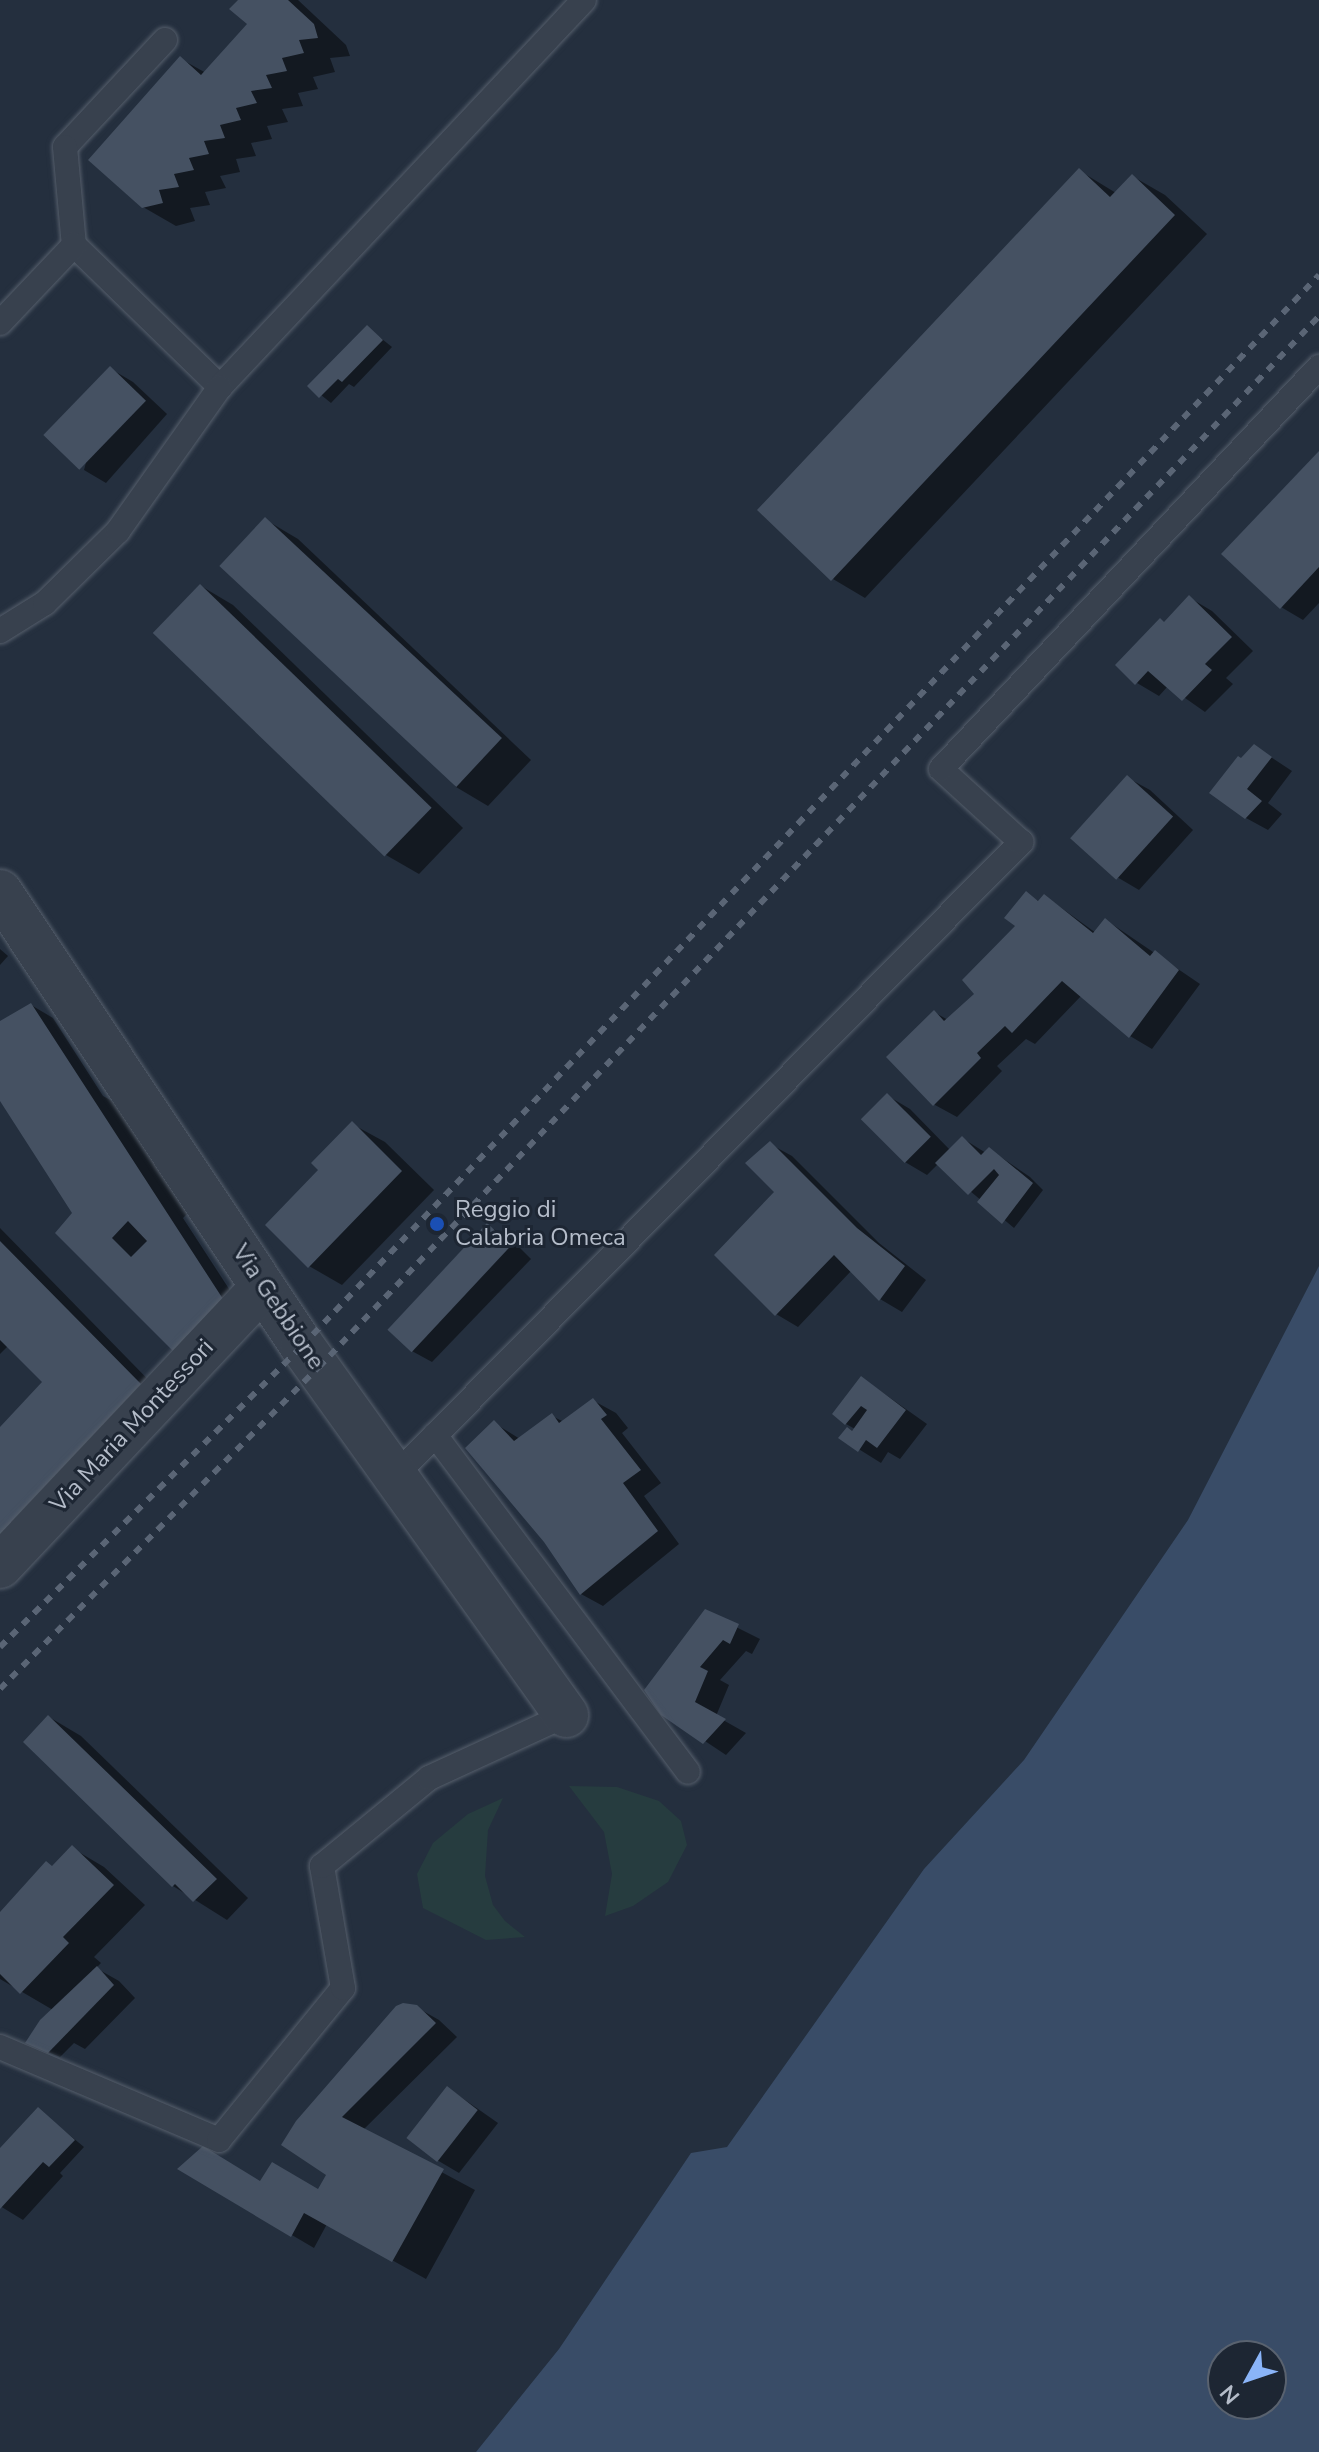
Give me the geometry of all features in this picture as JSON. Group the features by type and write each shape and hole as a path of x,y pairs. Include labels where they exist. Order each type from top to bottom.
{"street":[{"name":"Via Gebbione","path":"0,892 263,1287 566,1715"},
{"name":"Via Maria Montessori","path":"0,1566 263,1287"}],"lane":[{"path":"0,631 45,603 118,531 220,387 584,0"},
{"path":"165,40 65,147 74,245 220,387"},
{"path":"0,323 74,245"},
{"path":"396,1475 1021,842 941,769 1319,367"},
{"path":"435,1435 688,1772"},
{"path":"0,2047 219,2140 343,1988 322,1866 429,1778 566,1715"}],"green space":[{"path":"569,1786 617,1787 659,1801 681,1821 687,1845 668,1882 633,1906 605,1916 612,1874 604,1832"},
{"path":"503,1798 488,1830 485,1876 493,1905 505,1921 525,1937 486,1940 423,1908 417,1874 433,1843 468,1814"}],"water":[{"path":"1319,1266 1319,2452 476,2452 559,2349 691,2153 727,2147 924,1869 1024,1760 1188,1520"}],"building":[{"path":"238,0 288,0 314,24 318,38 299,40 304,53 282,58 287,71 266,75 272,88 251,91 257,103 236,108 241,120 220,125 225,138 204,141 209,154 189,158 194,170 174,174 179,187 159,190 163,203 142,208 88,160 180,56 201,75 247,24 229,9"},
{"path":"1079,168 1110,197 1132,174 1175,215 831,581 757,510"},
{"path":"367,325 383,340 342,382 338,379 319,398 307,386"},
{"path":"110,366 146,401 79,470 43,435"},
{"path":"1319,451 1319,567 1280,609 1221,554"},
{"path":"265,517 502,738 456,787 219,566"},
{"path":"200,584 432,808 384,857 153,633"},
{"path":"1189,595 1232,637 1205,664 1212,670 1182,701 1148,671 1135,685 1115,665 1160,618 1164,622"},
{"path":"1254,744 1272,757 1247,789 1262,801 1245,819 1209,793 1238,756 1241,758"},
{"path":"1127,775 1173,816 1116,880 1070,838"},
{"path":"1026,891 1038,901 1044,894 1093,933 1105,918 1150,956 1155,950 1179,970 1129,1038 1062,981 1012,1033 1005,1026 977,1053 981,1058 933,1106 886,1057 934,1010 944,1021 974,994 962,980 1015,926 1004,918"},
{"path":"31,1003 223,1299 173,1351 55,1233 72,1213 0,1101 0,1021","holes":["128,1221 147,1241 131,1257 112,1238"]},
{"path":"887,1093 931,1137 905,1163 861,1119"},
{"name":"Reggio di Calabria Omeca","path":"352,1121 402,1171 308,1268 265,1225 318,1170 311,1163"},
{"path":"962,1136 981,1155 989,1147 1033,1183 1002,1224 977,1202 999,1175 994,1169 968,1195 935,1163"},
{"path":"770,1141 857,1228 905,1266 879,1301 834,1255 775,1316 714,1255 774,1192 745,1163"},
{"path":"487,1223 511,1246 412,1352 387,1330"},
{"path":"0,1241 141,1384 11,1522 14,1525 0,1539 0,1427 42,1382 0,1340"},
{"path":"861,1376 906,1410 877,1448 866,1440 858,1452 838,1438 847,1427 852,1431 867,1410 861,1406 845,1425 832,1414"},
{"path":"593,1398 607,1415 601,1419 641,1470 623,1483 658,1531 580,1595 544,1542 465,1448 494,1420 514,1441 552,1413 559,1423"},
{"path":"705,1609 739,1624 730,1644 723,1640 700,1667 708,1671 695,1702 726,1719 703,1744 661,1715 644,1690"},
{"path":"48,1715 217,1879 193,1902 175,1884 172,1887 23,1742"},
{"path":"72,1845 114,1885 63,1937 69,1943 20,1994 0,1974 0,1912 46,1861 52,1866"},
{"path":"97,1966 114,1985 48,2053 25,2043 40,2020"},
{"path":"403,2003 417,2005 436,2023 342,2117 444,2169 392,2262 304,2213 291,2237 177,2169 203,2146 260,2181 272,2162 318,2189 326,2175 281,2145 296,2121 396,2006"},
{"path":"447,2086 478,2110 437,2162 406,2138"},
{"path":"38,2107 75,2140 49,2167 43,2162 0,2209 0,2148"}],"railway":[{"path":"0,1647 302,1346 1319,275"},
{"path":"0,1689 319,1367 1319,316"}],"place":[{"name":"Reggio di Calabria Omeca","path":"437,1224"}]}
